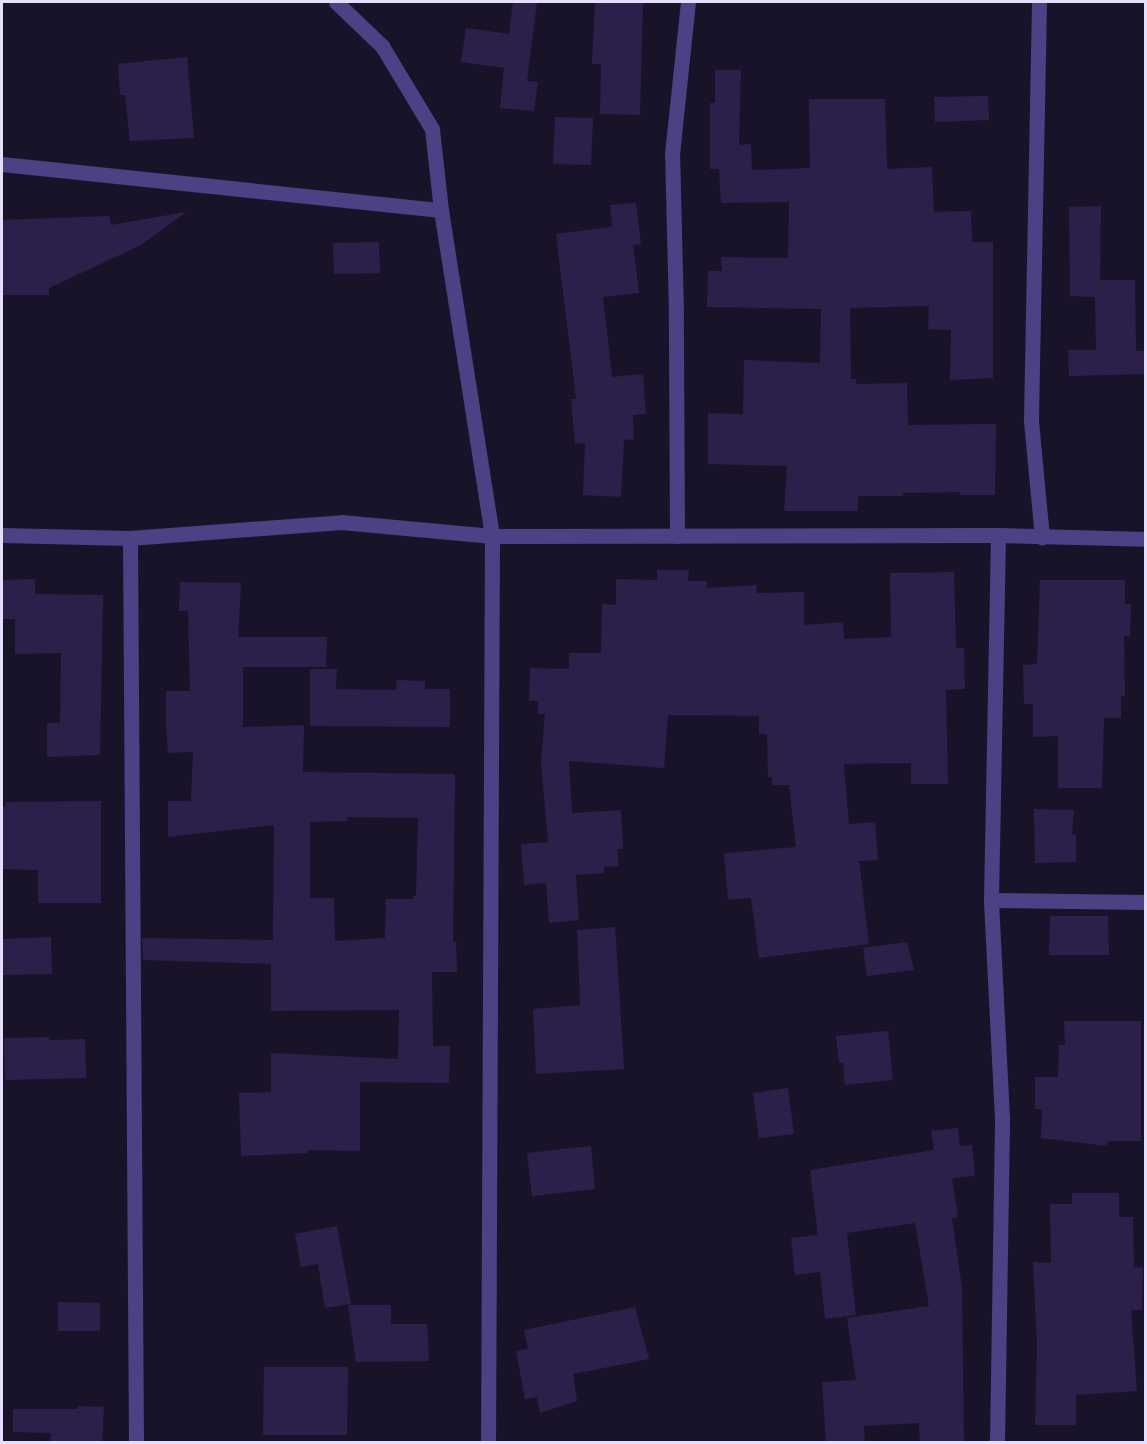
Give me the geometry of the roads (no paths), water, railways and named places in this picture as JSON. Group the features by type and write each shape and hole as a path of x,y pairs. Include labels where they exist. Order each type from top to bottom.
{"street":[{"path":"336,2 382,46 432,129 441,210 492,536 488,1443"},
{"path":"677,536 676,313 672,154 688,2"},
{"path":"1039,2 1031,421 1042,537"},
{"path":"2,164 441,210"},
{"path":"2,535 130,538 341,522 492,536 998,535 1146,539"},
{"path":"998,535 991,900 1002,1118 998,1443"},
{"path":"130,538 136,1443"},
{"path":"991,900 1146,902"}]}
